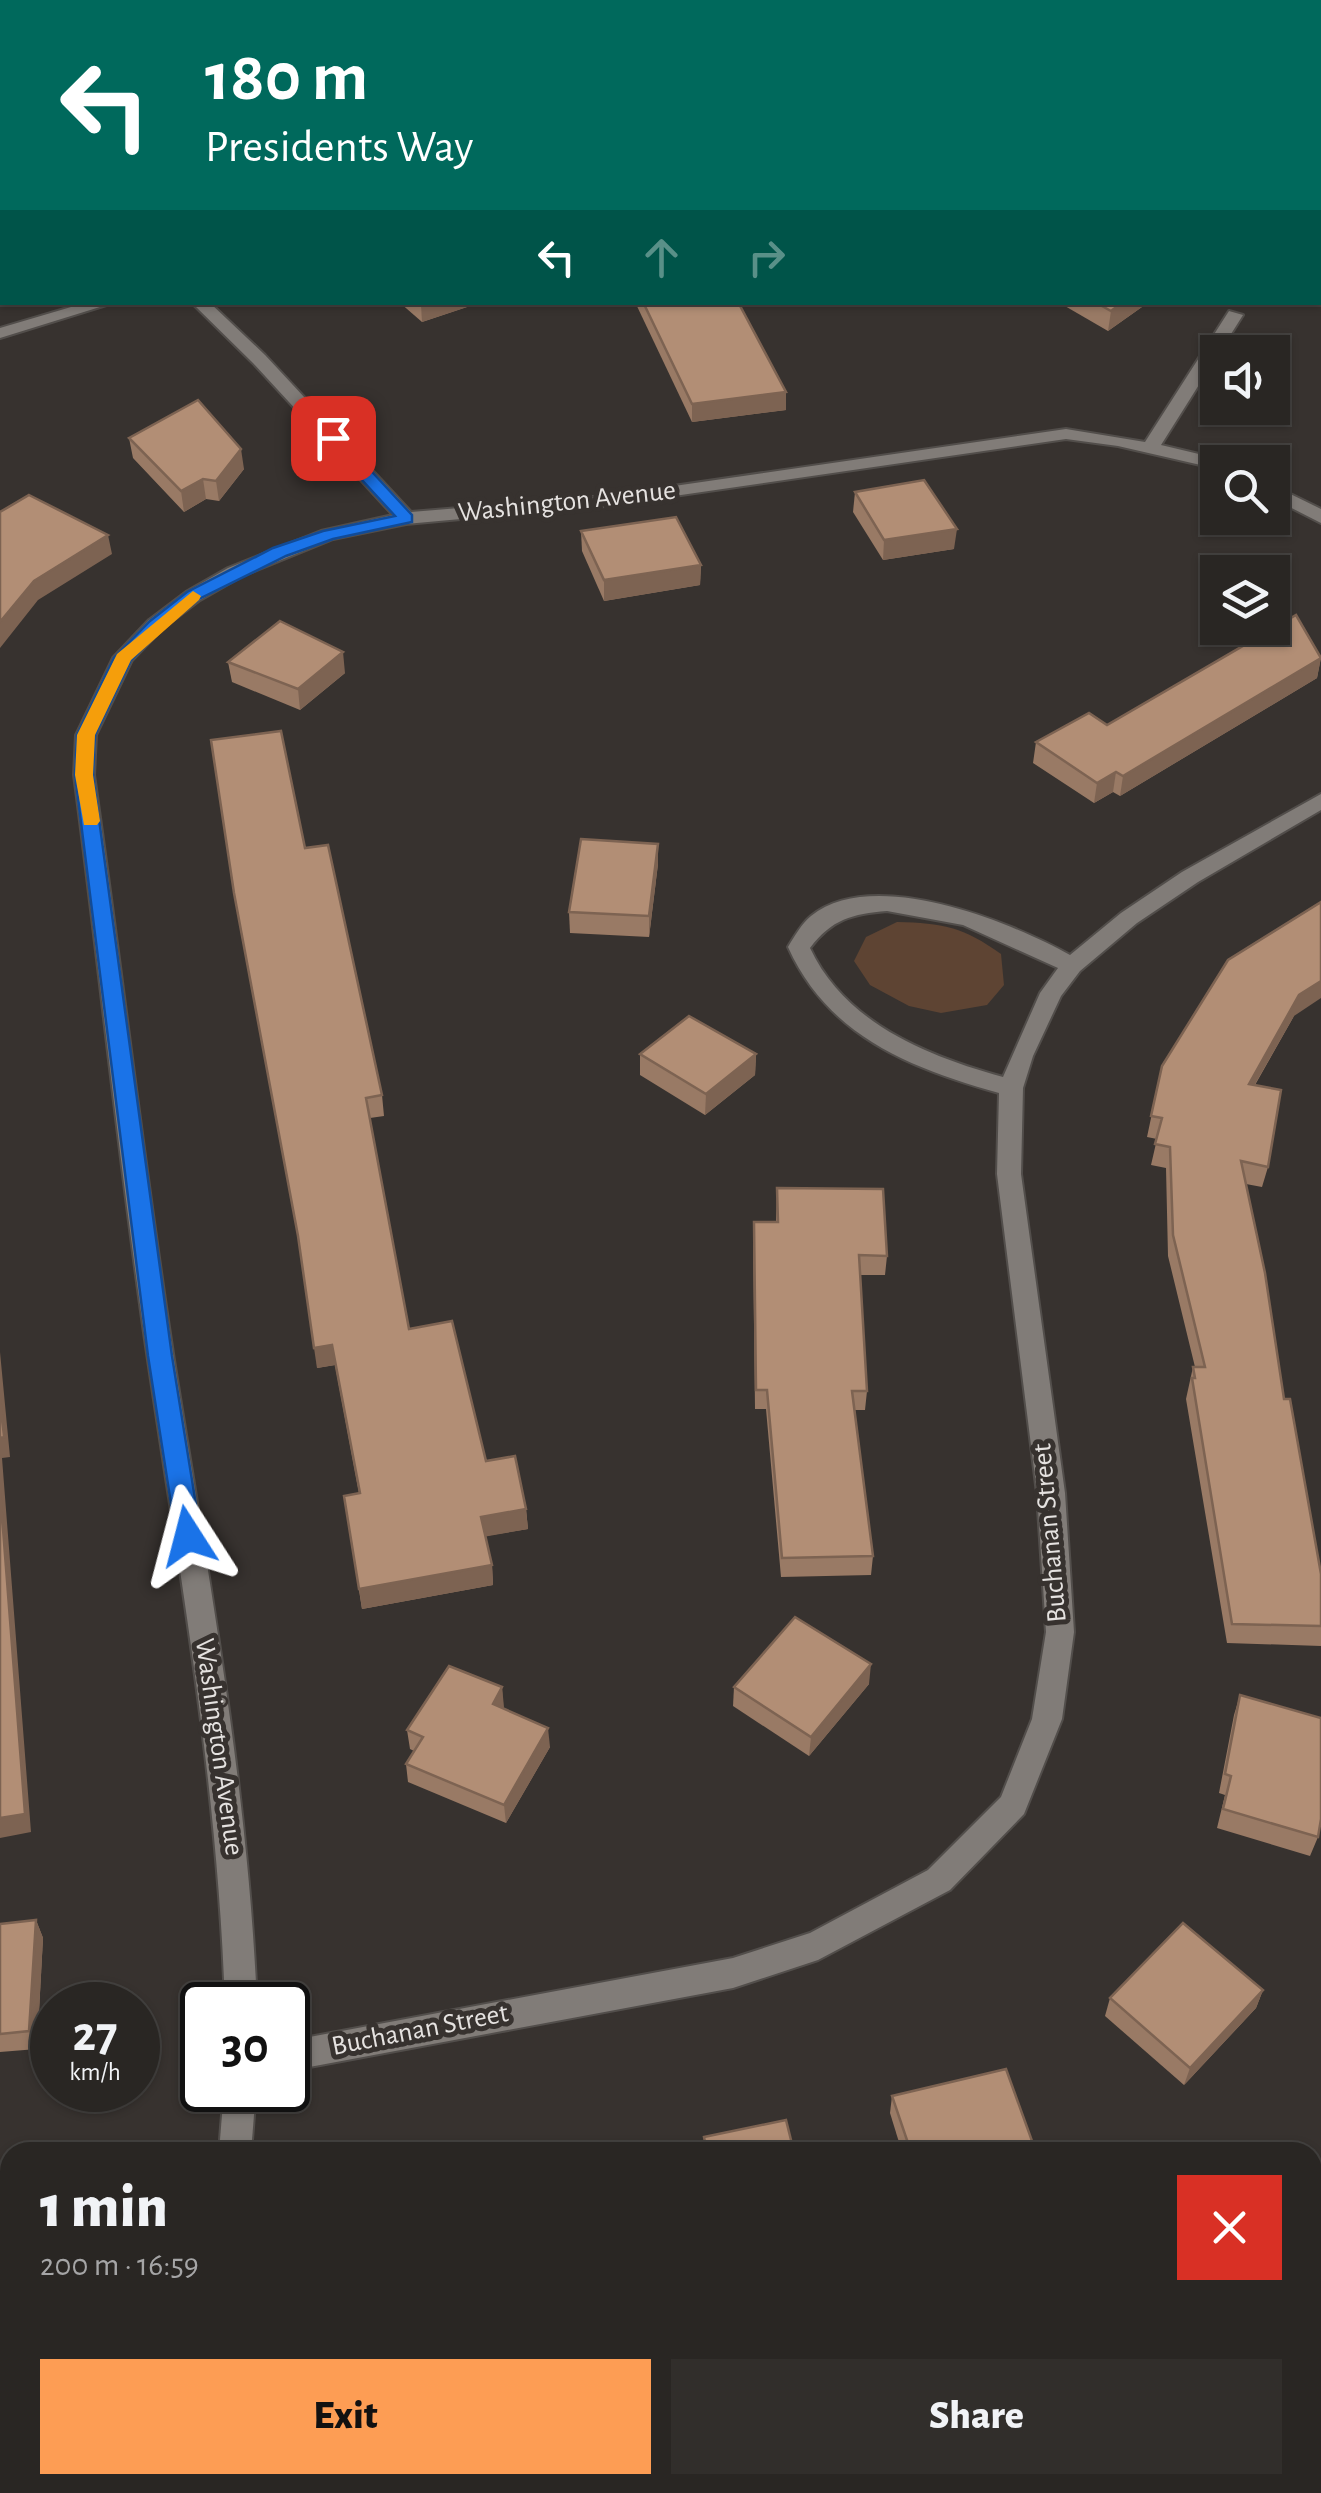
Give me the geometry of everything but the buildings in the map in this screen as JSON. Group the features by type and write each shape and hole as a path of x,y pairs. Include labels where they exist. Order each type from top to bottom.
{"street":[{"path":"0,333 98,305"},
{"path":"203,305 260,359 406,518"},
{"path":"1150,448 1234,316"},
{"name":"Washington Avenue","path":"241,1982 240,1916 223,1751 160,1356 84,775 86,735 123,658 156,624 193,596 280,552 328,535 406,518 605,502 1066,434 1200,460"},
{"path":"1290,500 1321,517"},
{"name":"Buchanan Street","path":"310,2052 733,1974 818,1946 939,1880 1013,1805 1046,1719 1060,1632 1051,1493 1014,1238 1009,1174 1011,1088 1021,1056 1051,993 1072,966 1130,918 1190,877 1321,801"},
{"path":"1011,1088 940,1066 874,1032 816,984 799,947 804,936 830,914 871,906 900,906 940,911 1007,931 1072,966"},
{"path":"236,2142 238,2112"}],"shaded area":[{"path":"897,922 952,928 988,945 1001,954 1004,985 987,1005 941,1013 909,1006 870,985 854,961 866,937"}],"slow traffic":[{"path":"91,821 84,775 86,735 123,658 156,624 193,596"}],"route":[{"path":"188,1536 160,1356 84,775 86,735 123,658 156,624 193,596 280,552 328,535 406,518 333,438"}]}
